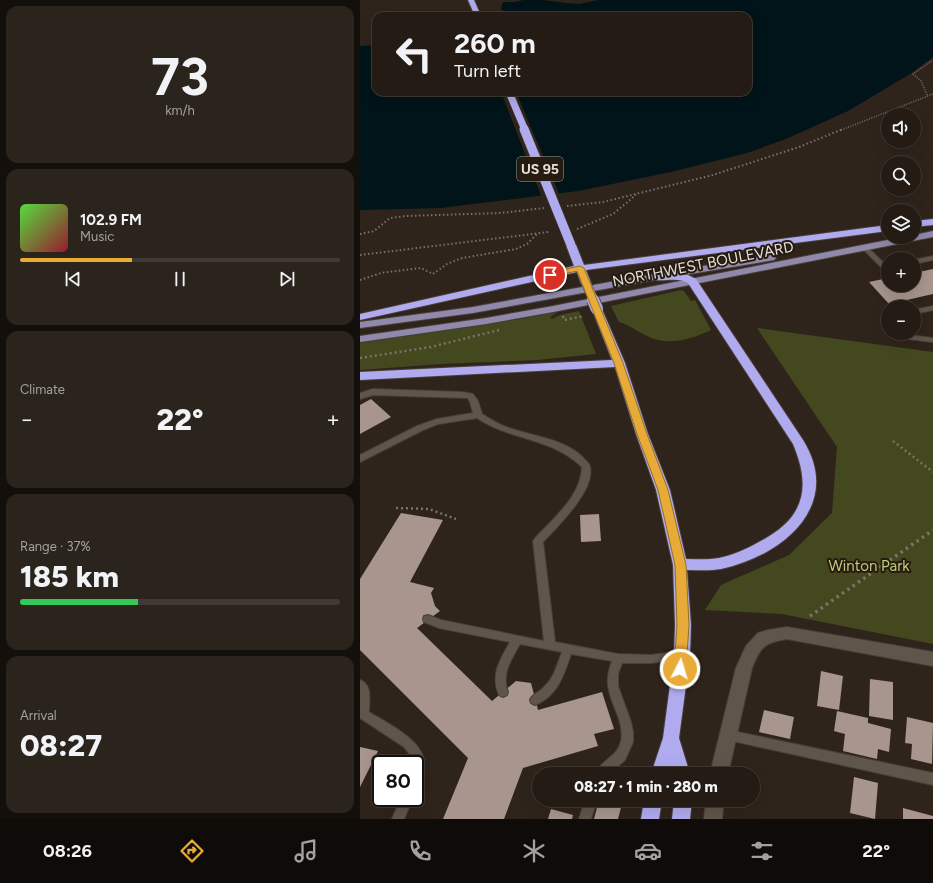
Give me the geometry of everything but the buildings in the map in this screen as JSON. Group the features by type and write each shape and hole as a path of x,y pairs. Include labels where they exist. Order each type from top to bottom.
{"highway":[{"path":"472,0 476,12"},
{"name":"US 95","path":"511,96 619,363 642,434 663,490 680,565 683,625 682,655 671,738 662,767"},
{"path":"921,223 933,222"},
{"path":"360,317 580,268 881,229"},
{"path":"654,276 689,278 692,281 799,443 807,463 810,489 806,503 794,525 783,536 746,555 717,564 680,565"},
{"path":"360,376 619,363"},
{"name":"US 95","path":"671,738 679,767"},
{"path":"650,819 652,807"},
{"path":"681,819 682,807"}],"main road":[{"path":"921,228 933,225"},
{"name":"NORTHWEST BOULEVARD","path":"360,339 486,321 933,234"},
{"name":"NORTHWEST BOULEVARD","path":"360,326 527,301 654,276 784,256 881,235"}],"street":[{"path":"721,767 744,668 751,651 763,638 786,633 933,660"},
{"path":"713,819 714,807"}],"lane":[{"path":"864,247 881,264"},
{"path":"921,261 933,258"},
{"path":"921,311 933,308"},
{"path":"921,339 933,340"},
{"path":"360,396 373,392 462,394 470,396 474,401 478,415 492,425 558,446 580,458 586,466 586,478 582,488 575,499 538,541 550,646"},
{"path":"360,459 420,428 437,422 478,415"},
{"path":"428,619 439,624 618,658 651,659 682,655"},
{"path":"503,692 499,686 499,678 517,640"},
{"path":"535,700 550,690 556,681 568,649"},
{"path":"606,767 623,755 627,744 628,727 613,686 612,676 618,658"},
{"path":"360,685 364,691 361,712 408,743 416,755"},
{"path":"728,735 933,779"},
{"path":"398,819 403,807"},
{"path":"585,819 589,807"}],"path":[{"path":"927,95 920,81 913,74 933,60"},
{"path":"562,206 602,202 713,174 799,146 927,95 933,94"},
{"path":"577,229 613,214 638,193"},
{"path":"360,234 374,230 390,218 406,216 501,213 546,208"},
{"path":"360,255 549,232"},
{"path":"360,280 381,273 421,268 433,274 447,264 462,258 516,249 527,244 538,233"},
{"path":"562,313 564,320 584,316"},
{"path":"360,358 431,347 504,329"},
{"path":"893,441 933,472"},
{"path":"396,508 429,509 456,519"},
{"path":"810,616 933,530"}],"green space":[{"path":"681,290 684,291 691,301 695,300 711,330 688,339 663,341 647,336 619,322 611,306"},
{"path":"579,311 596,354 537,360 441,364 360,370 360,343 509,321 558,312 550,317 552,319 560,315"},
{"name":"Winton Park","path":"757,328 933,352 933,644 782,614 705,610 721,585 789,555 832,513 837,447"}],"shaded area":[{"path":"523,0 544,0 580,4 598,0 933,0 933,57 910,74 848,111 786,139 747,153 671,172 578,191 441,208 360,210 360,46 372,45 372,96 752,96 752,12 505,12 501,9 503,2"}],"pier":[{"path":"503,96 518,96 560,196 542,198"}],"route":[{"path":"550,275 580,268 619,363 642,434 663,490 680,565 683,625 680,669"}]}
